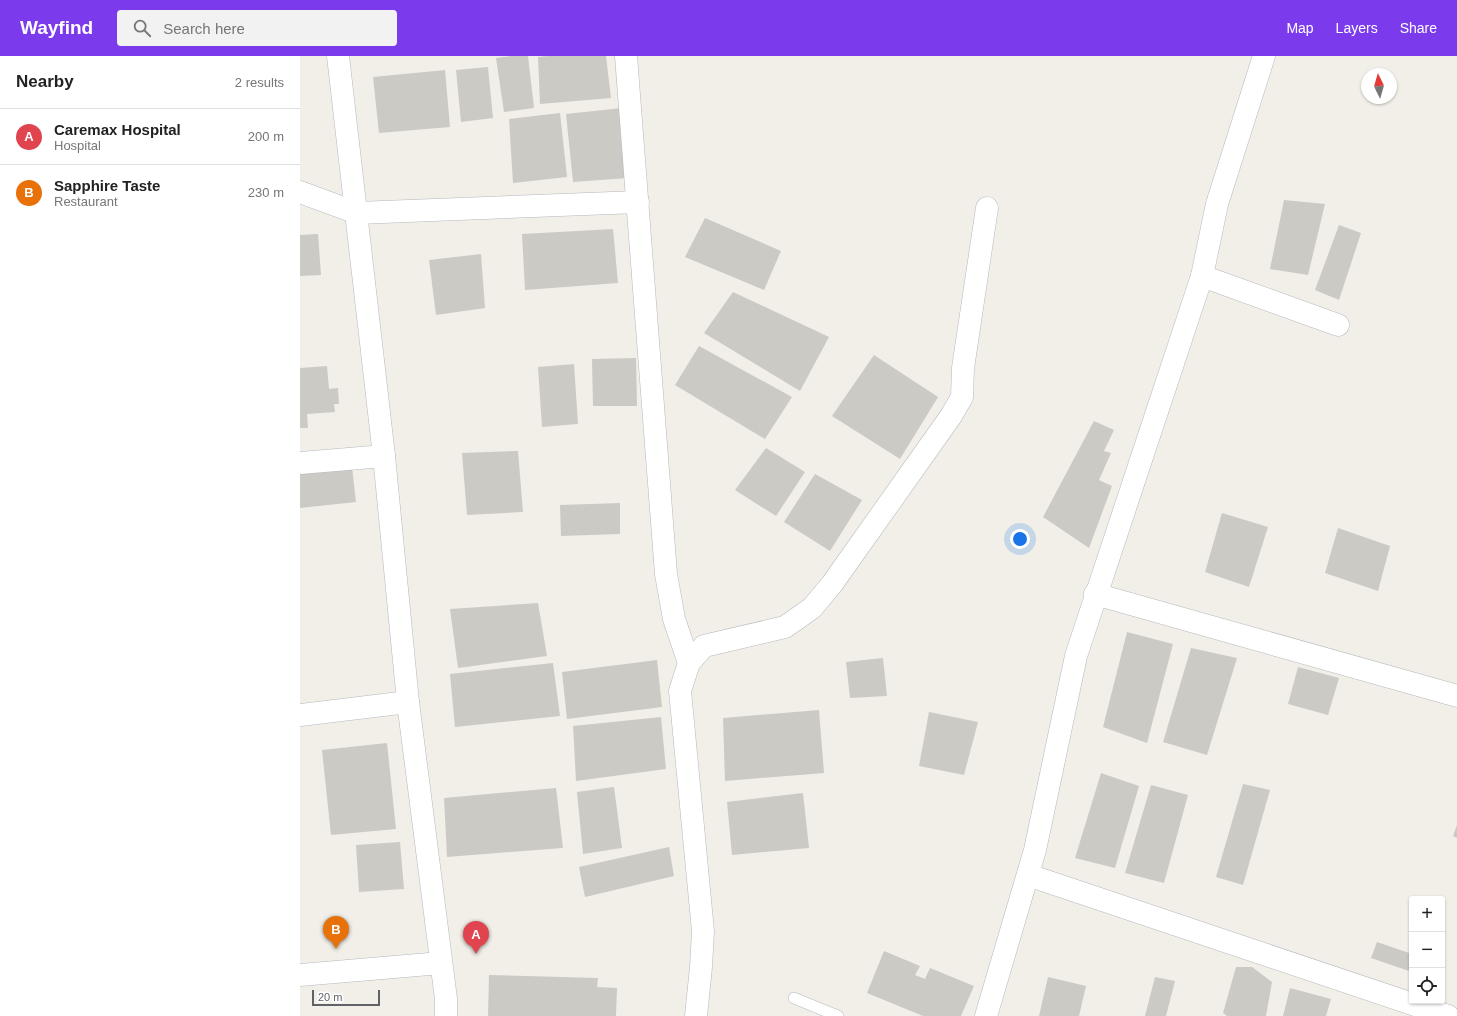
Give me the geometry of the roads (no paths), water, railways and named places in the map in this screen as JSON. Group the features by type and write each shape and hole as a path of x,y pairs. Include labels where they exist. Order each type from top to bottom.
{"street":[{"path":"338,56 384,456 408,702 442,963 446,1000 446,1016"},
{"path":"626,56 666,574 674,619 689,663"},
{"path":"986,1016 1035,850 1076,656 1202,276 1217,204 1264,56"},
{"path":"300,192 357,213 638,202"},
{"path":"696,1016 703,931 680,691 689,663 704,646 785,627 812,608 832,584 951,416 962,397 963,368 987,208"},
{"path":"1202,276 1338,325"},
{"path":"300,463 384,456"},
{"path":"1096,594 1457,696"},
{"path":"300,715 408,702"},
{"path":"1028,875 1448,1016"},
{"path":"300,975 442,963"}],"lane":[{"path":"794,998 838,1016"}],"place":[{"name":"Sapphire Taste","path":"336,949"},
{"name":"Caremax Hospital","path":"476,954"}]}
